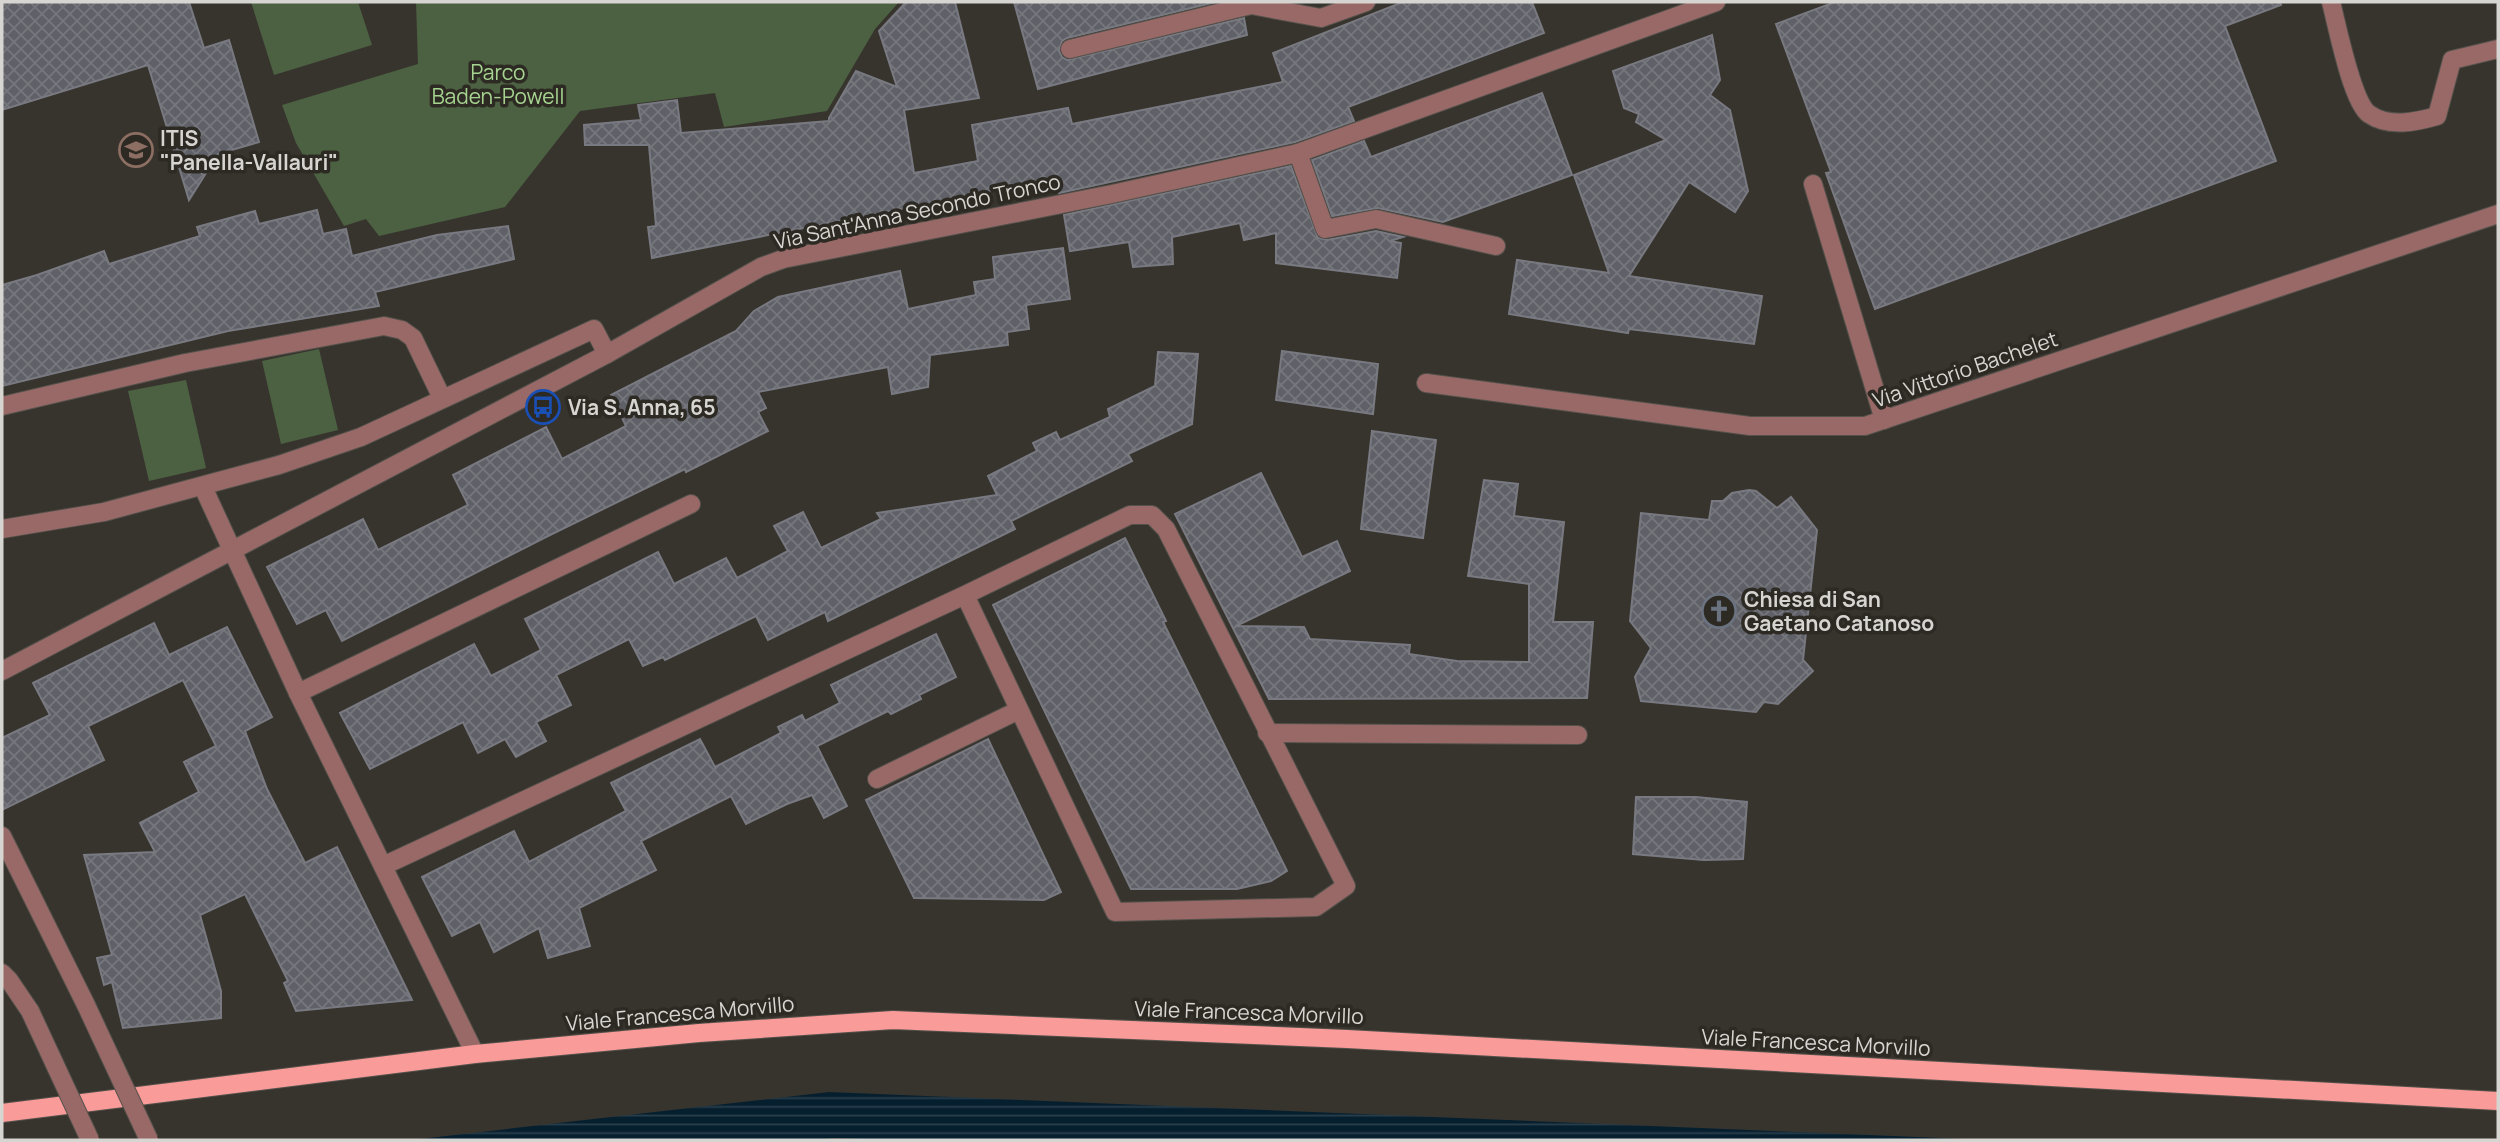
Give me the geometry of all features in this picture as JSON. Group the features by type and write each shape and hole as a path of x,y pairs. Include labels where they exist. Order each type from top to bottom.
{"main road":[{"name":"Viale Francesca Morvillo","path":"2,1114 475,1054 699,1033 893,1020 1333,1038 2498,1101"}],"street":[{"path":"1070,49 1251,5 1321,18 1366,2"},
{"name":"Via Sant'Anna Secondo Tronco","path":"2,671 607,354 742,277 783,260 1112,194 1298,153 1714,2"},
{"path":"2332,2 2356,96 2368,114 2393,123 2437,116 2452,60 2498,49"},
{"path":"1298,153 1325,229 1376,219 1496,246"},
{"path":"1813,184 1884,420"},
{"name":"Via Vittorio Bachelet","path":"1426,383 1750,426 1865,426 2498,214"},
{"path":"2,406 185,363 384,326 402,330 413,338 442,398"},
{"path":"2,529 104,512 279,465 361,437 594,329 607,354"},
{"path":"203,487 298,693 475,1054"},
{"path":"298,693 691,504"},
{"path":"383,866 965,595 1130,515 1152,515 1166,530 1346,887 1316,907 1115,912 965,595"},
{"path":"877,779 1019,710"},
{"path":"1267,733 1578,735"},
{"path":"2,836 149,1140"},
{"path":"2,973 30,1011 90,1140"}],"green space":[{"path":"251,2 358,2 372,45 274,75"},
{"name":"Parco Baden-Powell","path":"416,2 899,2 875,29 827,111 724,127 715,93 580,111 505,207 379,236 366,219 344,226 296,143 282,105 418,64"},
{"path":"319,349 338,430 281,444 262,361"},
{"path":"186,380 206,468 149,481 128,391"}],"water":[{"path":"829,1092 1990,1140 411,1140"}],"building":[{"path":"2,2 189,2 204,48 229,40 259,142 218,154 189,200 148,65 2,110"},
{"path":"906,2 955,2 979,98 904,110 914,173 978,161 972,125 1068,108 1072,124 1283,82 1273,53 1403,2 1532,2 1544,33 1348,107 1354,121 1295,142 1059,193 1057,178 652,258 648,227 656,226 649,145 585,145 584,125 641,120 638,105 677,100 681,133 829,121 856,71 897,87 879,31"},
{"path":"1014,2 1216,2 1067,38 1062,41 1059,51 1067,60 1244,18 1247,35 1038,89"},
{"path":"1835,2 2280,2 2281,5 2225,26 2276,161 1875,309 1826,173 1831,172 1776,24"},
{"path":"1712,35 1720,80 1710,95 1730,110 1748,191 1735,212 1689,182 1629,276 1762,296 1754,344 1629,329 1628,333 1509,314 1517,260 1609,273 1574,175 1666,140 1636,122 1639,114 1624,108 1613,71"},
{"path":"1542,93 1572,175 1443,222 1378,208 1332,216 1312,160 1364,141 1371,157"},
{"path":"1291,166 1318,238 1327,240 1376,231 1403,237 1390,241 1401,243 1397,278 1276,263 1276,233 1244,240 1240,223 1172,237 1173,264 1133,267 1129,242 1070,251 1064,215"},
{"path":"317,210 323,234 346,229 352,256 437,235 508,226 514,259 375,292 379,306 228,331 2,386 2,285 104,251 109,264 200,236 197,227 255,211 259,224"},
{"path":"1063,248 1070,299 1026,305 1029,329 1007,332 1008,345 930,355 928,387 892,394 888,367 758,392 766,408 758,412 768,431 546,537 342,641 326,610 297,624 267,567 363,519 378,550 468,505 453,475 546,427 562,459 626,426 611,395 736,331 754,311 778,297 900,271 908,309 976,295 974,282 995,279 993,257"},
{"path":"1282,351 1378,364 1373,414 1276,400"},
{"path":"1158,352 1198,354 1192,424 1128,454 1132,461 1011,521 1015,529 828,621 825,612 768,640 756,616 665,660 663,657 643,666 629,639 556,675 571,705 536,722 546,741 516,757 505,739 478,753 463,722 370,769 340,713 474,644 491,676 541,650 525,619 658,552 674,584 726,558 737,578 788,551 774,526 803,512 821,548 881,519 877,513 997,495 988,476 1037,451 1033,443 1056,432 1060,440 1110,417 1108,409 1155,386"},
{"path":"1372,431 1436,440 1423,538 1361,529"},
{"path":"1261,473 1302,557 1337,541 1350,571 1236,626 1304,627 1310,639 1410,645 1409,654 1457,661 1529,662 1529,584 1468,576 1484,480 1518,484 1514,516 1564,522 1553,622 1593,622 1587,698 1269,699 1175,514"},
{"name":"Chiesa di San Gaetano Catanoso","path":"1756,491 1777,508 1791,497 1817,530 1803,660 1813,671 1778,704 1764,702 1756,712 1641,701 1635,677 1651,648 1630,621 1641,513 1709,520 1712,501 1723,501 1732,493"},
{"path":"1125,538 1166,621 1163,622 1287,871 1271,881 1237,889 1131,889 993,605"},
{"path":"154,623 169,655 227,627 272,717 245,731 267,789 305,863 337,847 412,1000 296,1011 284,983 288,981 245,894 200,915 221,991 221,1018 123,1028 112,982 104,985 97,958 112,955 84,855 155,852 140,823 199,792 184,762 216,746 183,680 88,726 104,760 2,810 2,738 50,715 33,683"},
{"path":"936,634 956,677 919,695 921,699 891,714 888,711 817,746 847,806 824,818 812,795 746,824 731,796 641,841 656,870 579,908 590,946 548,958 539,928 494,952 480,922 452,936 422,877 514,831 529,862 626,811 611,783 700,739 715,767 781,733 778,727 802,715 805,721 840,703 831,685"},
{"path":"988,739 1061,892 1044,900 914,898 866,800"},
{"path":"1636,797 1696,797 1747,802 1743,859 1704,860 1633,854"}],"place":[{"name":"ITIS \"Panella-Vallauri\"","path":"136,150"},
{"name":"Via S. Anna, 65","path":"543,407"},
{"name":"Chiesa di San Gaetano Catanoso","path":"1719,611"}]}
